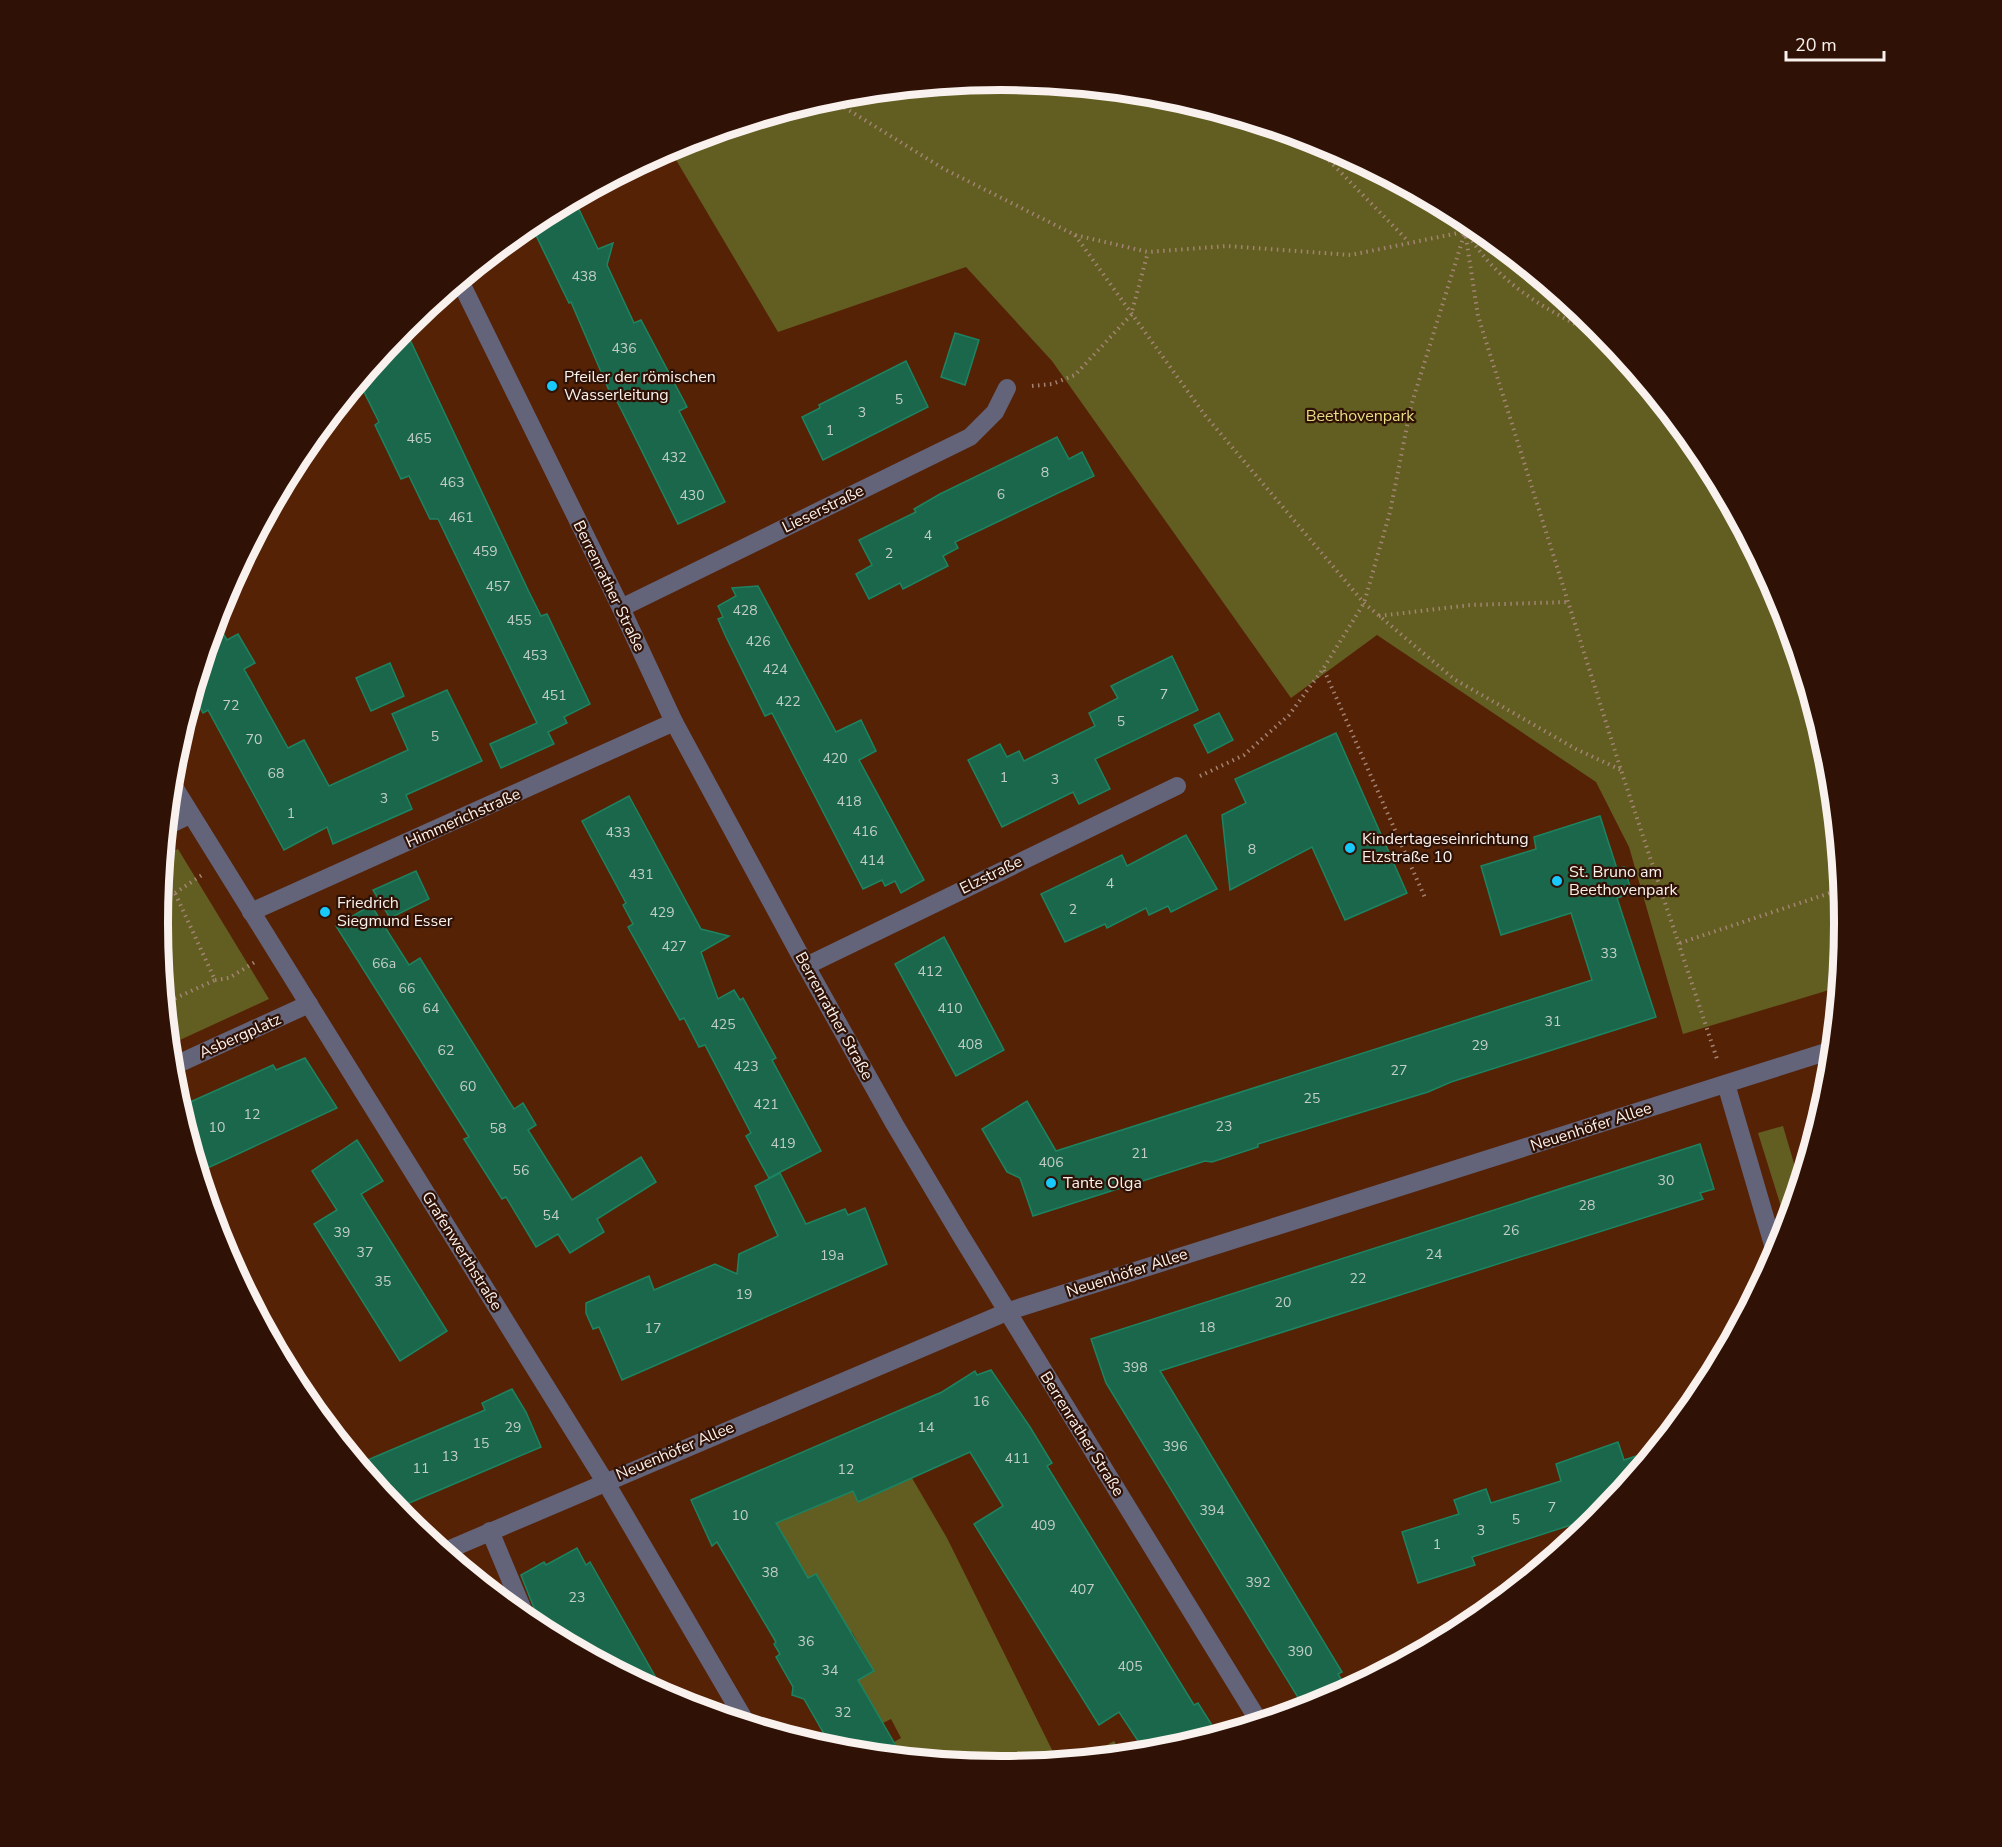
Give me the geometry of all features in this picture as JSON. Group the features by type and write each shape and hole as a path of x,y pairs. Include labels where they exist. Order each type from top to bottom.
{"street":[{"name":"Berrenrather Straße","path":"463,287 621,608 674,722 806,966 895,1125 1256,1717"},
{"name":"Lieserstraße","path":"621,608 970,437 995,412 1007,388"},
{"name":"Himmerichstraße","path":"251,912 674,722"},
{"name":"Elzstraße","path":"806,966 1177,786"},
{"name":"Grafenwerthstraße","path":"178,795 605,1481 742,1716"},
{"path":"174,823 190,815"},
{"name":"Asbergplatz","path":"180,1063 309,1004"},
{"name":"Neuenhöfer Allee","path":"450,1549 1009,1311 1823,1053"},
{"path":"1726,1084 1772,1240"},
{"path":"490,1531 521,1604"}],"path":[{"path":"841,105 944,169 1075,235 1148,252 1227,246 1351,255 1465,231"},
{"path":"1323,154 1409,243"},
{"path":"1465,231 1502,276 1544,309 1585,329"},
{"path":"1465,231 1478,316 1621,770 1726,1084"},
{"path":"1177,786 1244,755 1290,715 1323,669 1364,603 1390,512 1411,406 1465,231"},
{"path":"1075,235 1204,414 1377,616 1454,679 1576,749 1621,770"},
{"path":"1007,388 1052,384 1075,375 1131,315 1148,252"},
{"path":"1377,616 1470,605 1569,603"},
{"path":"1323,669 1426,900"},
{"path":"169,896 195,880"},
{"path":"1680,943 1833,892"},
{"path":"175,894 215,980"},
{"path":"171,1000 215,980 229,978 261,958"}],"green space":[{"name":"Beethovenpark","path":"1001,90 1056,92 1110,97 1217,118 1320,153 1370,176 1464,230 1551,297 1628,374 1694,460 1749,555 1790,656 1806,708 1818,761 1833,869 1832,989 1683,1034 1629,847 1596,782 1377,635 1291,698 1052,361 966,267 778,332 674,157 733,134 785,118 892,97"},
{"path":"178,849 269,999 177,1042 169,978 168,924 171,852"},
{"path":"1783,1126 1796,1171 1782,1211 1758,1133"},
{"path":"912,1478 947,1538 1055,1755 1001,1757 899,1751 894,1742 901,1738 891,1719 883,1723 856,1681 874,1671 852,1632 839,1639 841,1616 816,1574 808,1578 793,1551 765,1522 791,1511 794,1516 853,1491 858,1502"},
{"path":"1114,1741 1119,1749 1110,1750 1096,1751"}],"building":[{"path":"577,206 598,249 613,243 607,265 634,323 641,320 687,407 679,411 725,502 678,524 622,411 613,394 611,395 571,302 569,303 535,232"},
{"path":"955,333 979,340 965,385 941,377"},
{"path":"409,337 529,592 541,616 547,614 590,704 564,717 567,723 548,732 554,744 501,768 490,744 537,723 438,519 430,519 409,476 401,479 375,425 379,422 362,389"},
{"path":"906,361 928,407 823,460 802,417 820,408 819,405"},
{"path":"1057,437 1069,459 1082,452 1094,476 955,542 958,548 943,556 948,566 903,589 900,583 869,599 856,574 872,565 859,540 916,512 914,509 940,494"},
{"path":"758,586 836,732 861,720 876,751 859,760 924,880 901,893 895,881 885,886 882,880 863,889 772,713 765,716 726,637 718,619 723,617 718,606 736,596 732,588"},
{"path":"221,631 227,640 238,634 255,663 244,669 288,748 304,740 329,786 408,750 392,714 447,690 482,761 406,795 412,809 333,844 327,827 284,850 208,710 203,713 198,703"},
{"path":"1172,656 1198,710 1095,759 1110,789 1079,804 1073,792 1002,827 968,760 1000,744 1007,757 1019,751 1024,761 1095,726 1089,713 1118,698 1111,686"},
{"path":"390,663 404,696 371,711 356,678"},
{"path":"1219,713 1233,740 1208,753 1194,725"},
{"name":"Kindertageseinrichtung Elzstraße 10","path":"1336,733 1407,893 1345,920 1312,847 1230,890 1222,815 1246,803 1235,779"},
{"path":"629,796 701,929 729,936 701,952 718,999 734,990 740,1000 743,998 776,1058 772,1060 821,1151 769,1178 746,1136 751,1133 705,1045 699,1047 684,1018 680,1020 628,927 633,924 623,905 626,903 582,821"},
{"path":"1600,816 1617,869 1624,867 1632,893 1617,898 1656,1017 1451,1082 1428,1092 1258,1144 1258,1147 1212,1162 1205,1161 1033,1216 1020,1178 1007,1172 982,1129 1027,1101 1056,1151 1592,980 1571,913 1501,935 1481,866 1536,849 1534,837"},
{"path":"1186,835 1217,889 1171,912 1168,906 1149,915 1146,908 1107,928 1105,924 1065,942 1041,894 1122,855 1127,866"},
{"path":"416,871 429,899 390,918 373,890"},
{"path":"371,905 409,965 420,958 514,1109 523,1103 536,1125 528,1130 572,1200 641,1157 656,1182 597,1219 604,1232 570,1253 558,1234 536,1247 506,1197 502,1199 464,1139 469,1137 336,926"},
{"path":"944,937 1004,1050 956,1076 895,964"},
{"path":"305,1058 337,1108 205,1169 188,1103 273,1065 276,1070"},
{"path":"357,1140 383,1181 361,1194 447,1331 400,1361 314,1224 337,1210 312,1171"},
{"path":"1700,1144 1714,1189 1700,1193 1703,1199 1160,1371 1342,1672 1338,1674 1344,1683 1300,1701 1106,1383 1091,1339"},
{"path":"780,1173 806,1224 845,1209 848,1215 865,1208 887,1264 622,1380 599,1327 593,1329 586,1313 586,1303 649,1276 654,1290 715,1264 737,1274 739,1254 778,1236 755,1186"},
{"path":"991,1370 1030,1427 1052,1463 1047,1466 1194,1705 1198,1703 1215,1730 1141,1745 1119,1712 1099,1725 974,1524 1003,1506 970,1452 858,1502 853,1491 776,1523 808,1578 816,1574 874,1671 858,1680 899,1751 827,1738 804,1699 792,1695 793,1687 776,1657 780,1654 774,1644 776,1642 717,1542 712,1546 691,1500 942,1392 975,1371 977,1375"},
{"path":"512,1389 526,1412 541,1447 404,1505 364,1461 485,1410 482,1403"},
{"path":"1618,1442 1624,1460 1644,1454 1581,1522 1472,1557 1475,1565 1418,1583 1402,1532 1459,1514 1454,1500 1486,1489 1491,1503 1561,1481 1556,1464"},
{"path":"577,1548 586,1565 590,1562 659,1684 584,1645 537,1617 521,1575 544,1562 546,1565"}],"place":[{"name":"Pfeiler der römischen Wasserleitung","path":"552,386"},
{"name":"Kindertageseinrichtung Elzstraße 10","path":"1350,848"},
{"name":"St. Bruno am Beethovenpark","path":"1557,881"},
{"name":"Friedrich Siegmund Esser","path":"325,912"},
{"name":"Tante Olga","path":"1051,1183"}]}
